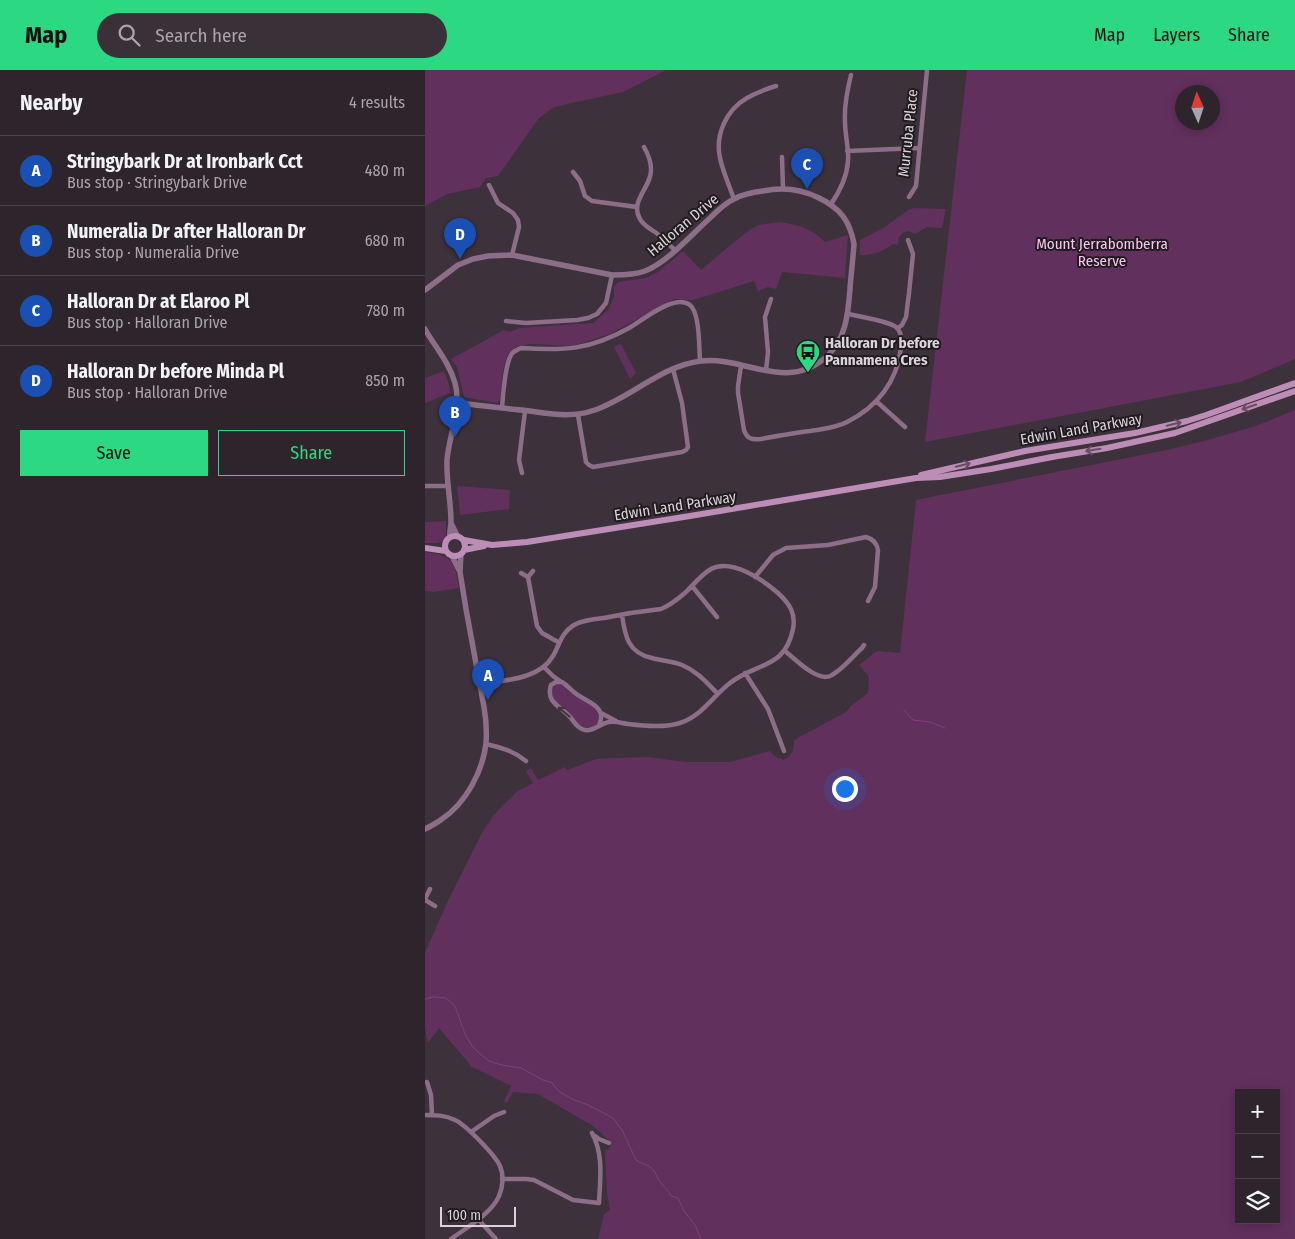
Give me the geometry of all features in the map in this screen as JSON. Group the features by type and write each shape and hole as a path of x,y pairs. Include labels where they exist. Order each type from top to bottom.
{"main road":[{"name":"Edwin Land Parkway","path":"867,486 1025,451 1135,433 1187,421 1295,383"},
{"name":"Edwin Land Parkway","path":"464,540 487,545 527,542 916,478 940,477 991,469 1107,448 1175,433 1295,391"},
{"path":"453,536 464,540 465,545 463,552 452,556 446,551 425,548 445,544 453,536"},
{"path":"445,544 446,551"},
{"name":"Edwin Land Parkway","path":"463,552 487,545"}],"street":[{"name":"Murruba Place","path":"909,197 916,186 927,70"},
{"path":"831,204 842,187 848,161 845,109 851,75"},
{"path":"734,199 719,155 719,142 723,127 729,114 741,102 776,86"},
{"path":"644,147 652,170 649,182 637,206 637,214 641,221 675,250"},
{"path":"847,152 919,148"},
{"path":"781,157 783,188"},
{"path":"573,172 580,181 585,196 593,201 637,206"},
{"path":"489,185 498,203 513,213 518,220 519,228 512,255"},
{"name":"Halloran Drive","path":"425,290 459,265 473,259 488,256 512,255 612,275 623,275 646,270 657,265 718,210 734,199 754,192 783,188 798,190 831,204 841,213 853,236 854,244 848,314 842,334 837,344 824,359 809,368 789,373 766,371 713,360 700,361 657,376 615,402 579,415 561,415 457,403"},
{"path":"897,328 902,325 906,317 913,254 908,240"},
{"path":"506,321 527,323 588,318 597,314 606,303 612,275"},
{"path":"766,371 768,339 765,330 765,317 771,299"},
{"path":"502,408 506,372 510,356 516,350 521,348 573,349 589,345 608,338 665,306 677,302 690,305 696,313 700,361"},
{"path":"741,366 738,393 744,430 747,436 753,439 844,424 859,416 886,390 897,366 902,342 902,337 895,326 848,314"},
{"path":"425,329 445,360 456,390 457,403 447,454 453,536"},
{"path":"579,415 586,462 593,467 682,452 688,447 682,403 673,369"},
{"path":"876,401 905,427"},
{"path":"521,473 519,460 525,410"},
{"path":"425,486 448,486"},
{"path":"755,577 773,555 786,548 828,545 867,537 875,542 879,550 875,585 868,601"},
{"path":"460,572 463,552"},
{"path":"425,829 442,819 461,802 473,784 481,765 486,744 486,720 460,572 452,556"},
{"path":"480,684 534,674 544,667 552,657 558,642 565,632 576,624 586,620 661,609 669,606 711,569 724,565 740,569 769,586 790,606 795,621 789,644 785,651 773,662 745,673 731,682 698,713 677,724 659,726 609,722 589,731 579,728 553,702 550,695 550,678 544,667"},
{"path":"528,577 533,571"},
{"path":"521,573 528,577 537,626 542,633 558,642"},
{"path":"692,586 717,617"},
{"path":"622,615 625,635 629,644 643,656 673,662 694,671 718,694"},
{"path":"785,651 817,676 826,677 833,675 864,645"},
{"path":"544,667 553,676 591,703 603,715 617,722"},
{"path":"745,673 768,709 784,750"},
{"path":"551,687 554,683 561,682"},
{"path":"599,725 601,719 600,712"},
{"path":"486,744 509,750 525,760"},
{"path":"430,889 425,900 435,906"},
{"path":"427,1082 431,1095 432,1115"},
{"path":"471,1132 494,1116 504,1112"},
{"path":"425,1115 440,1115 453,1119 463,1125 500,1166 502,1187 498,1198 478,1219 451,1239"},
{"path":"502,1179 526,1178 534,1180 573,1200 599,1203 600,1157 592,1132 599,1139 609,1143"},
{"path":"478,1219 496,1239"}],"green space":[{"path":"425,70 666,70 623,92 554,107 539,118 498,176 486,178 480,187 447,194 425,206"},
{"name":"Mount Jerrabomberra Reserve","path":"967,70 1295,70 1295,359 1241,382 925,442"},
{"path":"914,208 946,209 942,228 927,227 915,234 909,231 899,237 898,245 893,244 869,255 860,255 860,240 885,227 908,210"},
{"path":"780,222 804,228 815,233 825,242 848,235 845,278 782,272 776,289 768,287 758,291 754,281 693,300 674,299 610,334 573,346 531,344 515,347 507,355 500,400 497,403 464,397 457,367 451,359 504,330 510,332 519,328 593,323 608,310 614,297 614,287 618,282 646,278 658,272 683,251 701,270 744,234 758,225"},
{"path":"621,344 636,373 630,379 614,347"},
{"path":"444,371 450,393 425,403 425,378"},
{"path":"1295,410 1295,1239 598,1239 604,1214 610,1210 607,1193 605,1151 610,1148 611,1142 593,1126 538,1094 513,1092 507,1103 504,1101 511,1086 472,1067 439,1028 428,1043 425,1028 425,953 446,905 482,833 493,816 504,804 518,791 533,783 526,771 531,768 538,780 565,767 567,770 596,759 648,757 686,762 730,762 770,751 774,756 783,760 792,752 794,740 846,712 868,693 869,677 859,665 877,651 900,653 916,500 1204,441 1256,426"},
{"path":"457,486 510,490 509,509 460,515"},
{"path":"446,521 446,539 438,543 425,543 425,522"},
{"path":"425,552 442,555 451,561 456,571 459,588 433,592 425,591"},
{"path":"557,684 564,685 572,694 595,709 599,717 597,724 593,728 589,729 580,725 556,702 552,692 553,687"}],"waterway":[{"path":"904,710 913,720 930,722 945,728"},
{"path":"425,999 433,997 446,998 455,1006 465,1034 472,1046 489,1061 521,1068 543,1080 553,1083 560,1092 574,1100 613,1118 622,1130 636,1160 652,1169 671,1196 678,1198 684,1211 695,1225 701,1239"}],"place":[{"name":"Halloran Dr at Elaroo Pl","path":"807,189"},
{"name":"Halloran Dr before Minda Pl","path":"460,259"},
{"name":"Halloran Dr before Pannamena Cres","path":"808,373"},
{"name":"Numeralia Dr after Halloran Dr","path":"455,437"},
{"name":"Stringybark Dr at Ironbark Cct","path":"488,700"}]}
